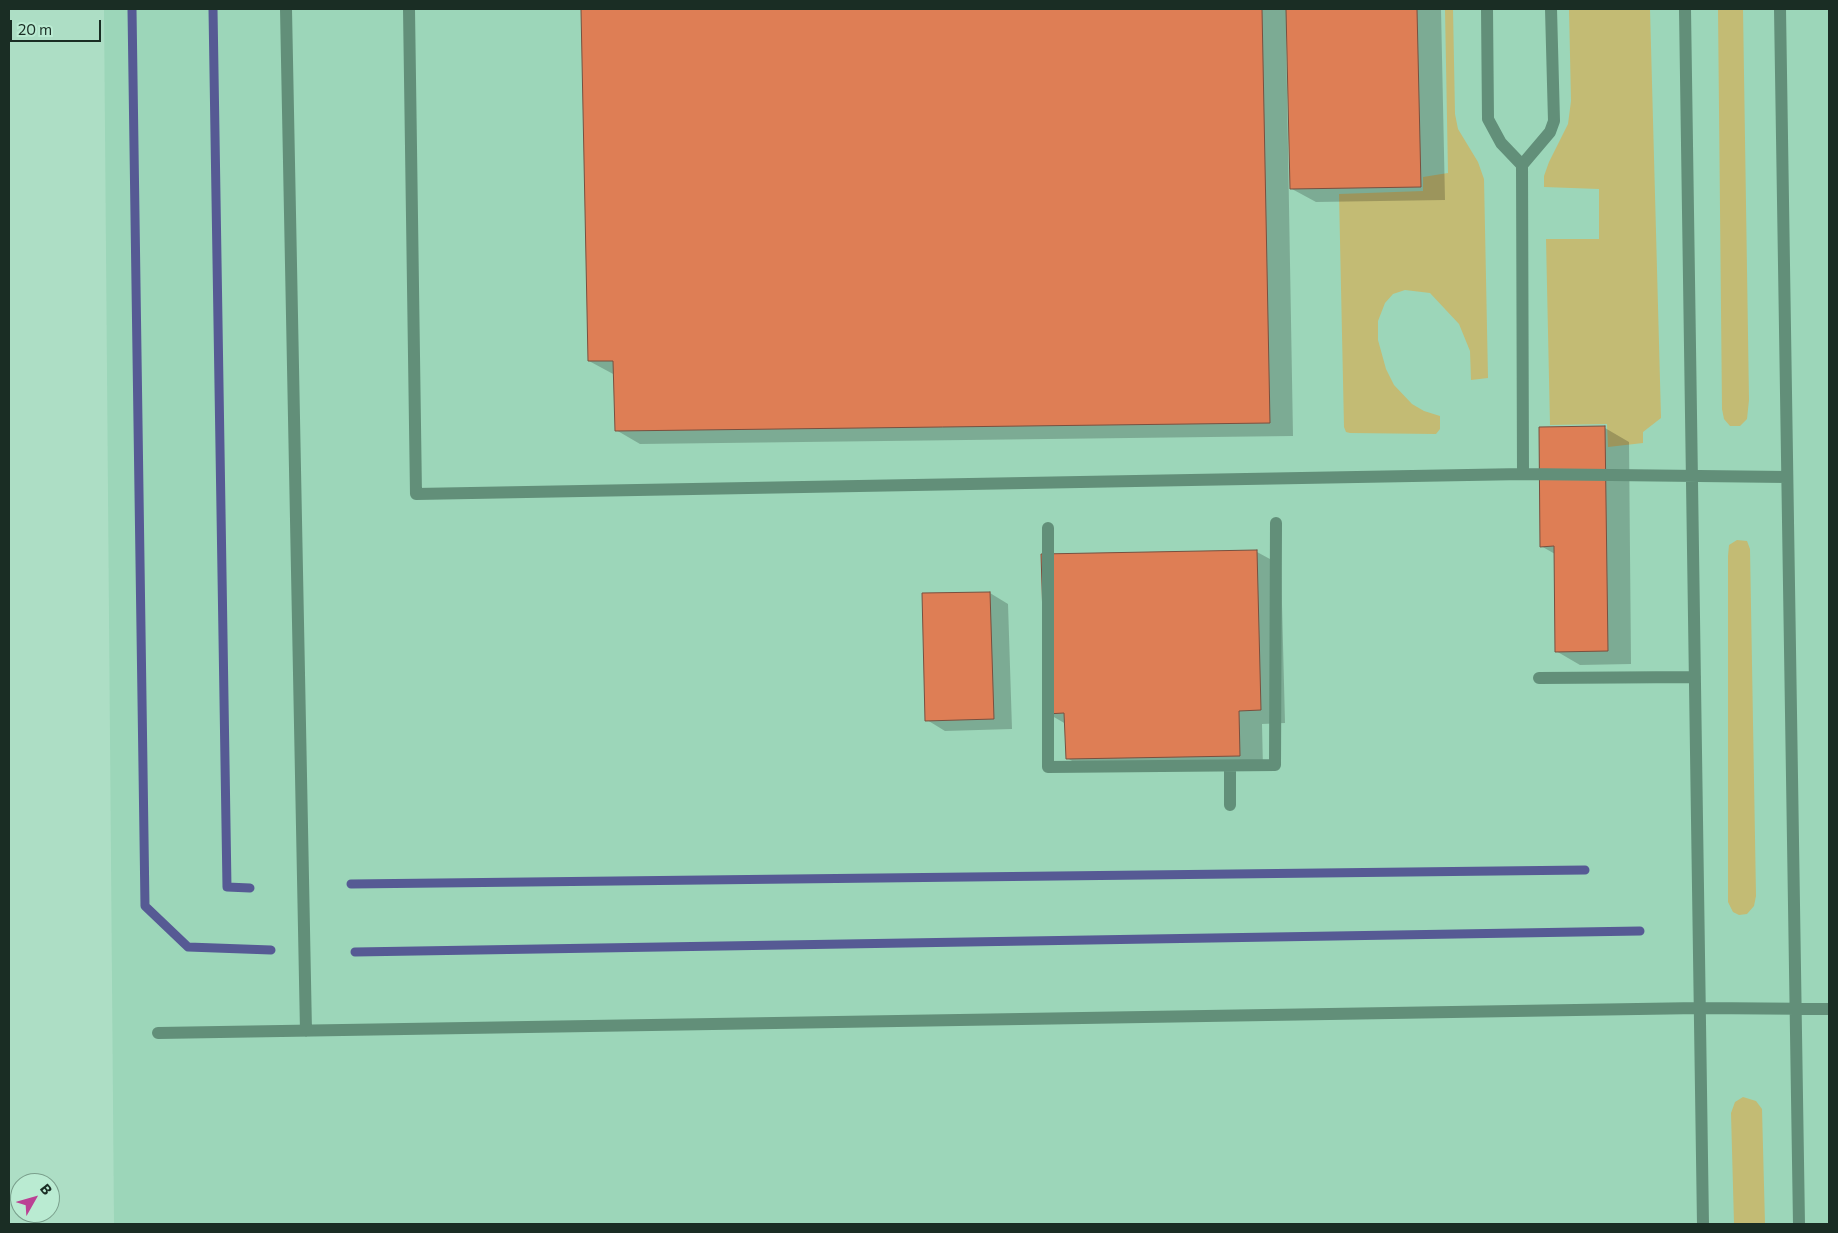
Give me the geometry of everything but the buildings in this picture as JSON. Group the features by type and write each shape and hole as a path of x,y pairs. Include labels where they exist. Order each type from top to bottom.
{"street":[{"path":"286,9 306,1031"},
{"path":"409,9 416,494 1524,474 1788,477"},
{"path":"1488,9 1488,119 1501,143 1522,165"},
{"path":"1524,474 1522,165 1550,132 1554,121 1551,9"},
{"path":"1685,9 1703,1224"},
{"path":"1780,9 1799,1224"},
{"path":"1048,528 1048,767 1230,766 1275,765 1276,524"},
{"path":"1539,678 1695,677"},
{"path":"1230,766 1230,805"},
{"path":"158,1032 1699,1008 1829,1009"}],"shaded area":[{"path":"104,9 1829,9 1829,1224 114,1224"},
{"path":"1445,9 1453,9 1455,114 1458,129 1478,162 1484,179 1488,378 1471,380 1470,351 1459,324 1430,293 1405,290 1393,294 1385,303 1378,321 1378,340 1386,369 1394,385 1412,404 1424,411 1440,416 1440,429 1436,434 1350,433 1346,432 1344,427 1339,194 1423,191 1423,177 1448,173"},
{"path":"1569,9 1650,9 1661,418 1643,432 1643,443 1608,447 1607,424 1550,425 1546,239 1599,239 1599,189 1544,187 1544,176 1549,162 1568,124 1571,101"},
{"path":"1718,9 1743,9 1749,400 1747,419 1740,426 1730,426 1724,419 1722,409"},
{"path":"1737,540 1747,541 1750,549 1756,896 1754,906 1747,914 1739,915 1733,912 1728,902 1728,556 1729,545"},
{"path":"1743,1097 1756,1101 1762,1109 1765,1224 1734,1224 1731,1113 1735,1102"}],"waterway":[{"path":"132,9 145,906 188,947 271,950"},
{"path":"213,9 227,887 250,888"},
{"path":"351,884 1585,870"},
{"path":"355,952 1640,931"}]}
